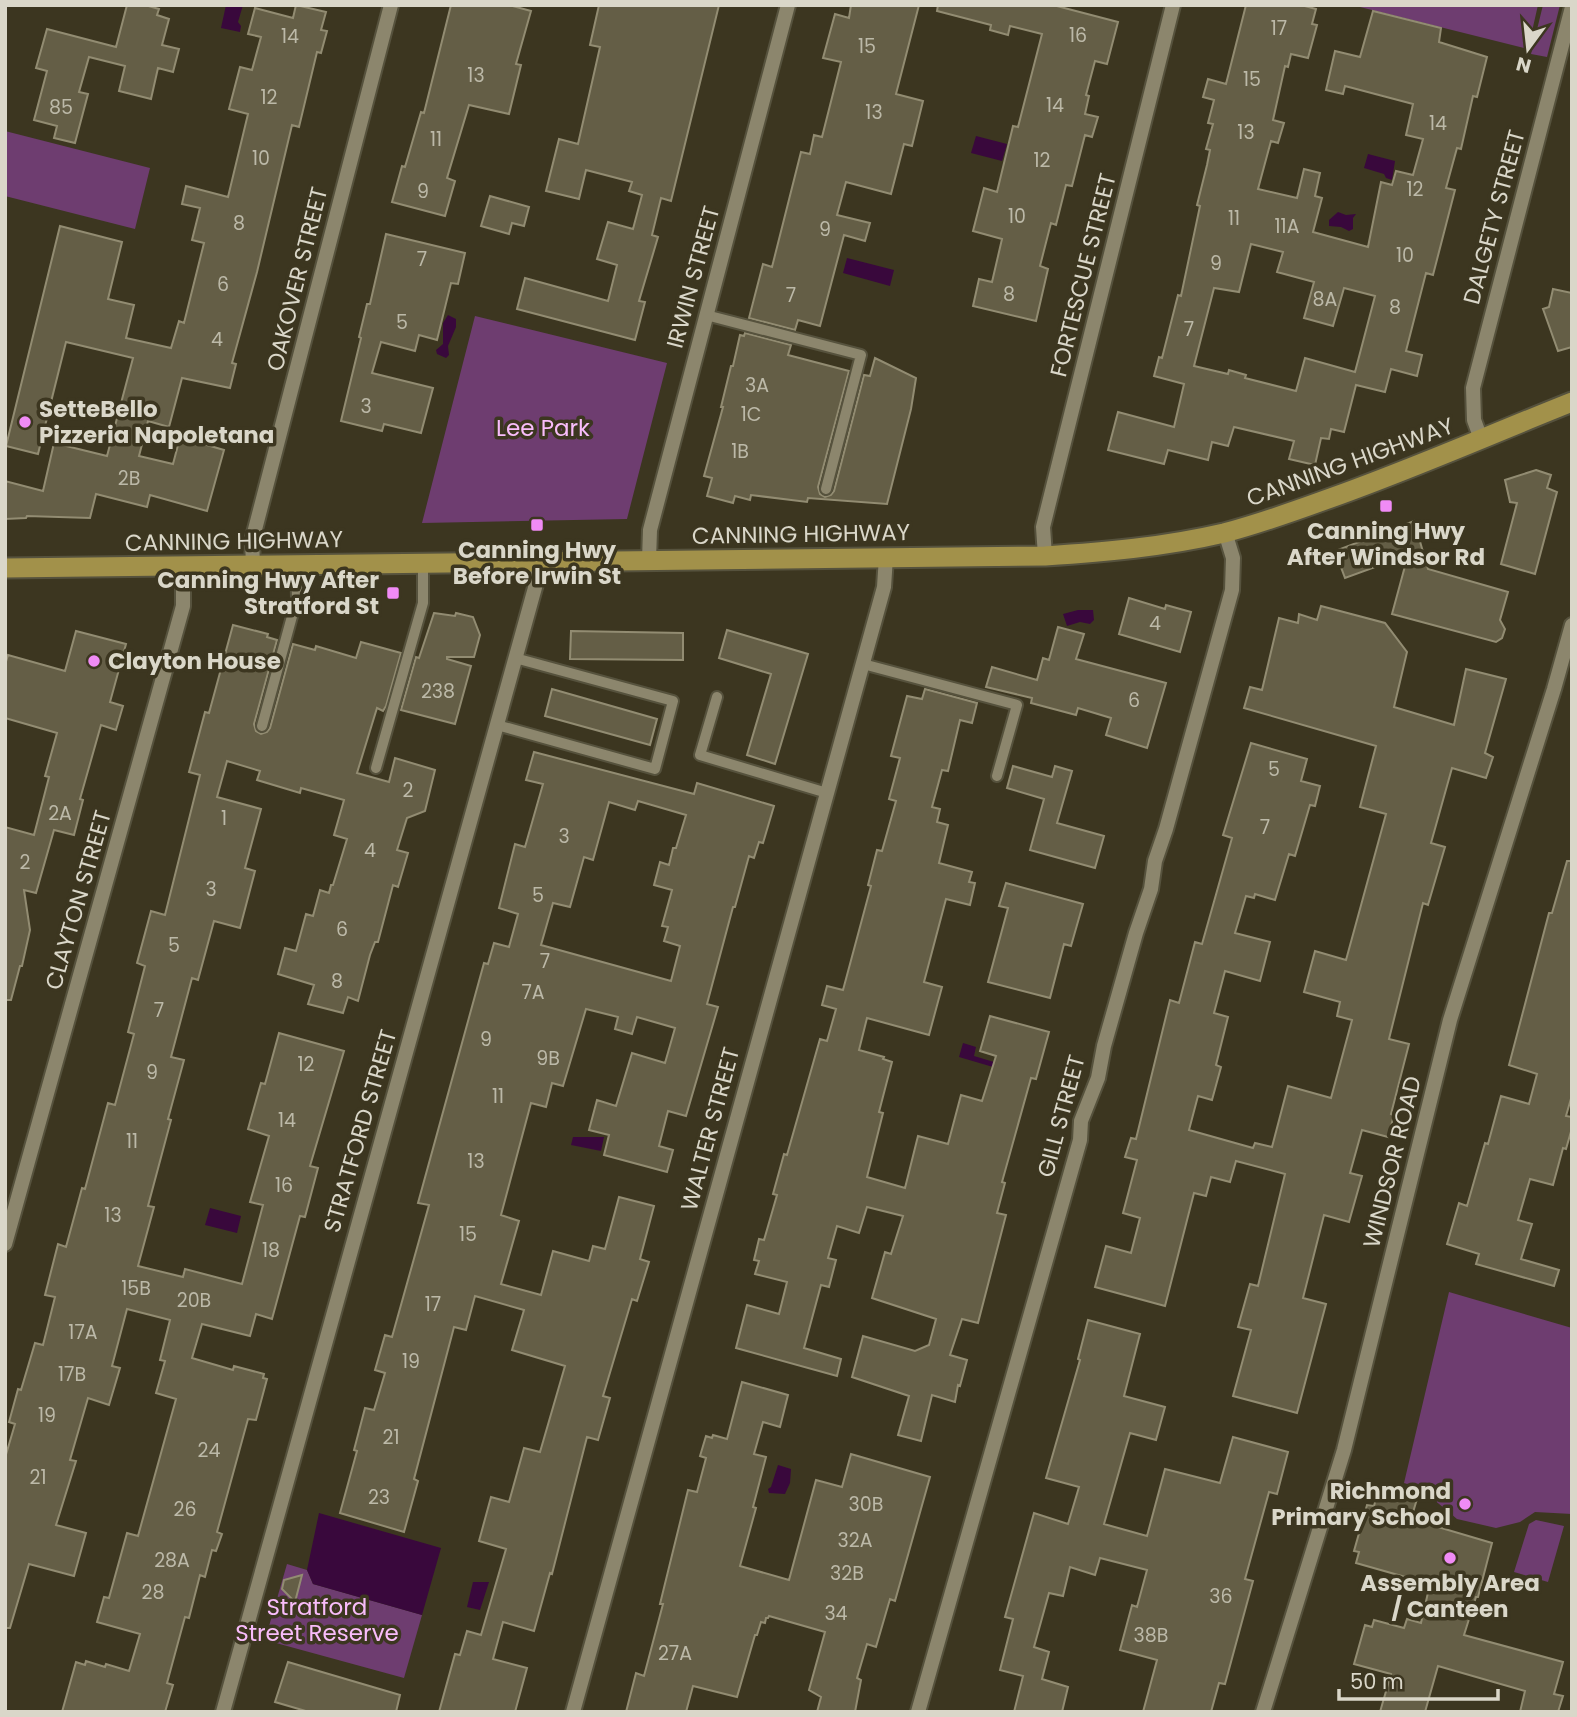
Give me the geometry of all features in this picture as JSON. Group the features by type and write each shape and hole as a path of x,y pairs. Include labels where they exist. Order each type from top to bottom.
{"highway":[{"name":"CANNING HIGHWAY","path":"5,568 1045,556 1122,551 1170,544 1271,519 1384,479 1572,402"}],"street":[{"name":"OAKOVER STREET","path":"253,565 252,541 391,5"},
{"name":"IRWIN STREET","path":"649,560 650,530 788,5"},
{"name":"FORTESCUE STREET","path":"1045,556 1043,527 1173,5"},
{"name":"DALGETY STREET","path":"1481,439 1474,421 1473,388 1572,7"},
{"name":"GILL STREET","path":"918,1712 1080,1140 1081,1121 1098,1078 1104,1046 1132,945 1151,889 1154,861 1166,829 1232,590 1233,558 1225,532"},
{"name":"WALTER STREET","path":"573,1712 886,581 886,557"},
{"name":"STRATFORD STREET","path":"223,1712 536,584 535,562"},
{"name":"CLAYTON STREET","path":"5,1244 183,606 183,566"},
{"name":"WINDSOR ROAD","path":"1263,1712 1344,1450 1450,1020 1572,625"}],"lane":[{"path":"706,315 861,355 826,489"},
{"path":"376,768 423,603 423,563"},
{"path":"262,726 297,598 296,565"},
{"path":"497,724 655,769 673,701 515,658"},
{"path":"863,664 1017,705 997,776"},
{"path":"717,697 700,755 827,793"}],"green space":[{"path":"1352,5 1538,5 1528,49"},
{"path":"1543,5 1560,5 1547,57 1531,54"},
{"path":"5,131 150,168 135,229 5,196"},
{"name":"Lee Park","path":"475,316 667,363 627,519 422,523"},
{"path":"1449,1292 1572,1328 1572,1514 1535,1512 1520,1522 1496,1528 1457,1519 1420,1488 1404,1483"},
{"path":"1536,1520 1564,1526 1548,1582 1514,1572 1529,1524"},
{"name":"Stratford Street Reserve","path":"287,1564 307,1570 313,1584 422,1615 404,1678 265,1640"}],"shaded area":[{"path":"226,5 243,5 238,22 241,26 240,32 221,28"},
{"path":"976,136 1007,144 1002,161 971,153"},
{"path":"1368,154 1395,161 1392,180 1384,174 1364,168"},
{"path":"1338,212 1356,214 1353,218 1353,229 1349,231 1329,226 1329,220"},
{"path":"847,258 894,270 890,286 843,273"},
{"path":"448,315 456,319 456,327 446,358 437,354 436,350 443,344 443,323"},
{"path":"1093,610 1094,620 1090,624 1080,622 1067,626 1063,614"},
{"path":"963,1043 976,1047 974,1056 994,1062 993,1067 959,1057"},
{"path":"573,1137 604,1137 601,1151 571,1145"},
{"path":"210,1208 241,1216 237,1233 205,1225"},
{"path":"778,1465 791,1469 790,1483 785,1494 769,1493 768,1489"},
{"path":"319,1513 441,1548 422,1615 313,1584 307,1570"},
{"path":"473,1582 489,1582 480,1610 467,1607"}],"building":[{"path":"127,5 145,5 159,9 157,15 169,19 162,45 179,49 173,72 158,68 151,99 119,91 125,66 89,57 79,92 88,94 75,143 54,138 57,126 34,120 47,71 36,68 47,29 116,47"},
{"path":"296,5 326,12 321,30 327,31 321,53 317,52 299,127 292,125 232,363 236,364 230,388 182,378 169,427 148,421 139,456 173,464 182,430 202,435 200,443 224,450 207,511 150,495 147,507 96,494 90,518 27,516 5,519 5,481 43,491 54,443 107,456 133,358 66,342 38,454 6,446 60,226 122,242 108,299 134,305 126,338 171,348 179,321 184,323 204,243 192,240 200,208 182,204 186,186 228,197 248,114 229,109 240,67 252,70 261,37 248,34 255,8 293,18"},
{"path":"451,5 509,5 531,11 516,64 521,65 509,114 469,105 447,178 455,181 445,216 392,202 421,112 424,113"},
{"path":"599,5 719,5 671,201 661,198 652,235 658,237 639,301 645,302 635,340 517,309 525,278 608,301 617,265 597,259 608,222 633,229 642,195 629,191 632,182 586,170 579,199 546,191 559,139 578,144 600,47 590,45"},
{"path":"851,5 919,5 896,94 923,101 912,146 904,144 891,194 846,182 837,215 870,223 865,241 844,235 820,326 798,320 795,330 749,318 763,264 772,267 801,152 810,154 814,135 822,137 841,62 823,58 835,14 849,18"},
{"path":"938,5 1053,5 1118,22 1107,64 1095,61 1086,95 1089,96 1085,114 1098,117 1092,137 1085,135 1072,186 1066,185 1056,225 1051,223 1040,266 1048,269 1036,321 973,306 979,279 992,282 1002,239 973,231 984,188 997,192 1013,126 1018,127 1042,34 1010,26 1008,35 990,30 991,25 937,11"},
{"path":"1246,5 1301,5 1316,9 1312,24 1317,25 1308,58 1291,54 1288,67 1285,66 1273,120 1284,123 1278,143 1271,141 1258,189 1297,198 1304,169 1320,173 1315,196 1322,198 1313,232 1368,247 1381,182 1392,185 1396,171 1413,175 1423,139 1406,135 1413,104 1345,86 1343,94 1326,90 1335,51 1360,57 1373,11 1441,28 1439,42 1487,57 1477,97 1473,96 1461,149 1457,148 1446,188 1455,190 1433,275 1426,273 1406,351 1422,355 1417,376 1391,369 1385,392 1356,385 1344,432 1331,429 1329,439 1321,438 1315,465 1289,459 1294,441 1234,427 1228,446 1212,442 1208,460 1168,450 1164,464 1108,450 1118,412 1174,427 1184,384 1154,376 1159,357 1162,358 1178,295 1181,296 1210,150 1206,149 1213,124 1208,123 1214,100 1203,97 1208,79 1226,84","holes":["1251,244 1283,252 1277,272 1314,282 1304,318 1333,326 1344,288 1375,296 1355,372 1305,358 1296,391 1245,378 1246,375 1229,370 1228,374 1194,366 1214,288 1239,292"]},
{"path":"490,196 529,207 524,226 512,223 509,234 481,226"},
{"path":"386,234 465,253 458,284 451,283 437,340 419,335 415,351 381,342 372,373 433,388 421,433 384,424 382,431 341,421 361,338 359,337 367,304 370,304"},
{"path":"1553,289 1572,293 1572,347 1558,351 1543,309 1549,307"},
{"path":"745,333 791,345 788,355 849,371 818,487 820,494 825,497 834,491 864,375 870,376 875,358 916,378 887,504 808,498 807,502 751,495 750,500 735,496 733,503 707,496 712,478 704,476 731,366 740,335 744,336"},
{"path":"1536,470 1551,475 1547,488 1557,492 1535,574 1501,564 1517,503 1510,502 1505,480"},
{"path":"1414,521 1428,569 1508,592 1500,620 1505,629 1502,638 1496,642 1392,614 1408,555 1345,578 1335,551"},
{"path":"1129,598 1165,609 1166,605 1191,612 1180,652 1119,634"},
{"path":"1321,606 1385,623 1407,652 1394,707 1454,725 1466,669 1506,679 1485,753 1493,757 1486,778 1452,768 1431,843 1445,847 1428,905 1423,903 1389,1039 1409,1044 1391,1114 1394,1115 1388,1137 1362,1130 1350,1173 1362,1176 1349,1222 1324,1215 1303,1298 1326,1304 1297,1413 1233,1396 1251,1330 1238,1327 1250,1284 1258,1286 1285,1174 1236,1161 1230,1182 1211,1177 1206,1196 1194,1193 1165,1306 1095,1287 1106,1246 1131,1253 1140,1218 1123,1213 1137,1160 1125,1157 1131,1138 1136,1139 1170,1000 1179,1003 1195,942 1202,944 1232,838 1223,835 1251,743 1307,759 1301,781 1320,786 1315,806 1310,805 1295,856 1289,854 1275,900 1255,894 1254,898 1246,896 1235,933 1270,942 1260,981 1225,971 1214,1013 1228,1017 1216,1065 1221,1067 1212,1100 1198,1096 1189,1130 1253,1148 1255,1143 1272,1147 1288,1086 1331,1098 1352,1020 1337,1016 1340,1002 1304,992 1315,951 1346,960 1386,814 1360,807 1376,746 1244,708 1250,687 1262,690 1279,618 1298,623 1299,614 1317,620"},
{"path":"434,613 455,616 456,613 473,617 480,635 474,657 447,657 471,666 455,724 401,710 416,657 419,658"},
{"path":"233,625 268,634 267,637 277,640 254,724 256,731 261,734 270,728 293,644 315,650 316,646 356,658 361,642 401,653 386,706 383,711 377,708 357,773 389,782 395,758 435,770 425,811 407,818 397,850 408,853 398,887 393,885 378,942 375,942 370,955 358,1001 348,997 343,1013 308,1004 314,985 278,974 285,948 296,951 306,914 313,916 320,890 329,893 333,885 347,839 334,835 344,800 301,788 300,793 257,780 260,771 227,761 217,797 261,809 245,868 255,871 240,928 214,921 198,980 192,978 171,1057 184,1060 148,1206 154,1207 138,1266 183,1277 185,1269 242,1284 263,1205 250,1202 269,1136 248,1129 261,1083 265,1084 279,1033 344,1051 310,1166 318,1168 305,1217 300,1216 272,1319 256,1314 250,1336 202,1324 192,1358 233,1370 234,1366 264,1374 263,1378 267,1379 256,1420 248,1419 217,1532 222,1534 216,1551 212,1550 205,1577 200,1575 189,1618 185,1617 167,1683 173,1685 165,1712 62,1712 76,1662 85,1665 86,1661 105,1667 106,1664 129,1671 140,1634 97,1622 104,1597 109,1598 127,1533 138,1536 176,1399 156,1393 165,1361 160,1360 170,1320 127,1309 112,1366 120,1368 109,1405 88,1398 70,1460 76,1461 56,1525 86,1533 74,1576 29,1564 10,1628 5,1628 5,1458 15,1424 9,1422 35,1343 43,1345 55,1297 45,1295 58,1244 66,1247 108,1103 115,1105 134,1034 128,1032 145,966 137,963 151,911 165,915 200,775 189,772 205,712 209,713"},
{"path":"1058,627 1084,634 1076,659 1166,683 1147,748 1106,735 1111,718 1078,708 1076,715 1031,703 1032,698 986,687 992,667 1037,680 1043,658 1049,660"},
{"path":"727,630 808,654 775,764 747,755 771,674 719,658"},
{"path":"76,631 126,644 110,702 123,706 116,730 101,725 80,799 83,800 74,835 54,830 36,893 24,890 30,930 11,1000 5,1000 5,827 34,835 49,777 45,776 57,733 5,718 5,665 8,655 65,671"},
{"path":"571,631 683,633 683,660 570,659"},
{"path":"552,689 657,719 650,745 545,716"},
{"path":"925,689 977,703 972,723 960,720 948,771 942,770 932,807 940,809 937,822 948,825 939,863 972,872 969,882 975,883 970,905 946,899 924,982 942,987 929,1035 867,1018 859,1050 892,1062 867,1177 905,1188 918,1136 948,1144 961,1095 982,1101 996,1056 980,1051 990,1016 1049,1032 1036,1079 1031,1078 1002,1182 1005,1183 997,1213 1006,1215 978,1323 962,1319 950,1355 967,1360 955,1402 932,1395 921,1441 898,1435 909,1396 852,1377 863,1336 915,1351 929,1345 936,1319 872,1298 885,1252 891,1254 903,1216 867,1207 859,1233 837,1226 828,1258 836,1260 829,1287 821,1285 804,1348 841,1359 837,1376 736,1348 747,1305 779,1314 787,1282 755,1274 759,1261 754,1260 759,1239 764,1240 777,1195 773,1194 784,1154 787,1155 820,1039 827,1041 836,1009 822,1005 827,986 843,990 871,886 868,885 877,850 882,851 896,801 889,799 900,758 891,756 907,696 922,699"},
{"path":"534,752 694,794 697,783 774,806 763,843 759,842 754,858 749,856 733,907 707,1004 718,1007 686,1116 668,1111 659,1146 673,1150 667,1172 604,1155 609,1135 589,1130 597,1100 616,1106 632,1053 665,1063 675,1028 637,1017 632,1034 615,1029 618,1017 586,1009 563,1086 552,1083 546,1107 531,1103 501,1215 519,1221 501,1284 541,1295 553,1251 589,1261 593,1246 605,1249 619,1197 654,1206 640,1259 649,1262 637,1301 632,1299 603,1396 610,1398 598,1440 587,1437 552,1574 550,1573 534,1631 503,1622 493,1659 527,1668 515,1712 439,1712 455,1654 460,1655 467,1631 481,1635 506,1549 479,1541 491,1497 509,1502 524,1448 540,1452 565,1366 512,1350 524,1310 475,1296 466,1330 454,1327 414,1479 418,1481 404,1532 340,1513 357,1451 354,1450 365,1408 374,1410 385,1373 375,1370 385,1335 392,1337 429,1205 418,1203 484,963 488,964 494,943 509,947 518,914 499,908 515,844 525,847 543,784 526,780","holes":["638,801 686,815 669,865 660,862 654,885 672,890 662,926 668,927 664,941 680,946 671,981 541,945 553,903 570,907 584,857 593,860 609,802 635,810"]},
{"path":"1013,766 1052,777 1055,766 1072,771 1057,823 1104,836 1095,868 1030,850 1044,799 1007,788"},
{"path":"1567,861 1572,861 1572,1095 1566,1116 1572,1117 1572,1128 1566,1149 1563,1148 1553,1185 1530,1179 1518,1220 1532,1224 1521,1259 1559,1270 1554,1286 1476,1264 1479,1254 1447,1244 1459,1203 1467,1206 1501,1096 1529,1104 1537,1074 1509,1065 1549,913 1552,913"},
{"path":"1006,883 1083,904 1071,946 1064,944 1050,998 988,982 1008,908 999,906"},
{"path":"1088,1320 1140,1334 1124,1396 1165,1407 1156,1440 1130,1433 1104,1524 1147,1536 1165,1469 1220,1483 1233,1437 1288,1452 1277,1494 1269,1492 1245,1579 1253,1581 1225,1684 1219,1683 1211,1712 1143,1712 1157,1660 1120,1650 1132,1605 1137,1607 1147,1570 1100,1558 1095,1575 1070,1567 1063,1596 1049,1593 1034,1647 1049,1652 1042,1679 1068,1687 1062,1712 1014,1712 1023,1676 1000,1670 1013,1619 1005,1617 1034,1513 1068,1524 1079,1487 1046,1478 1080,1360 1078,1359"},
{"path":"742,1382 788,1395 780,1427 763,1422 754,1454 766,1457 753,1507 756,1508 740,1566 789,1580 816,1480 842,1487 851,1454 930,1477 895,1601 890,1599 876,1647 867,1644 857,1678 861,1680 855,1712 817,1712 821,1697 809,1690 825,1632 769,1616 765,1623 761,1622 755,1635 737,1697 693,1686 686,1712 626,1712 636,1673 644,1676 688,1490 697,1492 706,1458 700,1456 706,1436 727,1439"},
{"path":"1379,1488 1417,1499 1411,1519 1492,1543 1478,1597 1464,1635 1563,1662 1554,1694 1563,1696 1558,1712 1520,1712 1525,1691 1438,1666 1425,1712 1380,1712 1391,1674 1354,1664 1365,1625 1372,1627 1374,1620 1404,1628 1407,1619 1421,1623 1430,1584 1356,1563 1359,1552 1354,1551 1367,1505 1374,1506"},
{"path":"302,1575 295,1602 282,1589 284,1580"},
{"path":"288,1662 400,1695 396,1712 309,1712 275,1702"}],"place":[{"name":"SetteBello Pizzeria Napoletana","path":"25,422"},
{"name":"Canning Hwy After Windsor Rd","path":"1386,506"},
{"name":"Canning Hwy Before Irwin St","path":"537,525"},
{"name":"Canning Hwy After Stratford St","path":"393,593"},
{"name":"Clayton House","path":"94,661"},
{"name":"Richmond Primary School","path":"1465,1504"},
{"name":"Assembly Area / Canteen","path":"1450,1558"}]}
